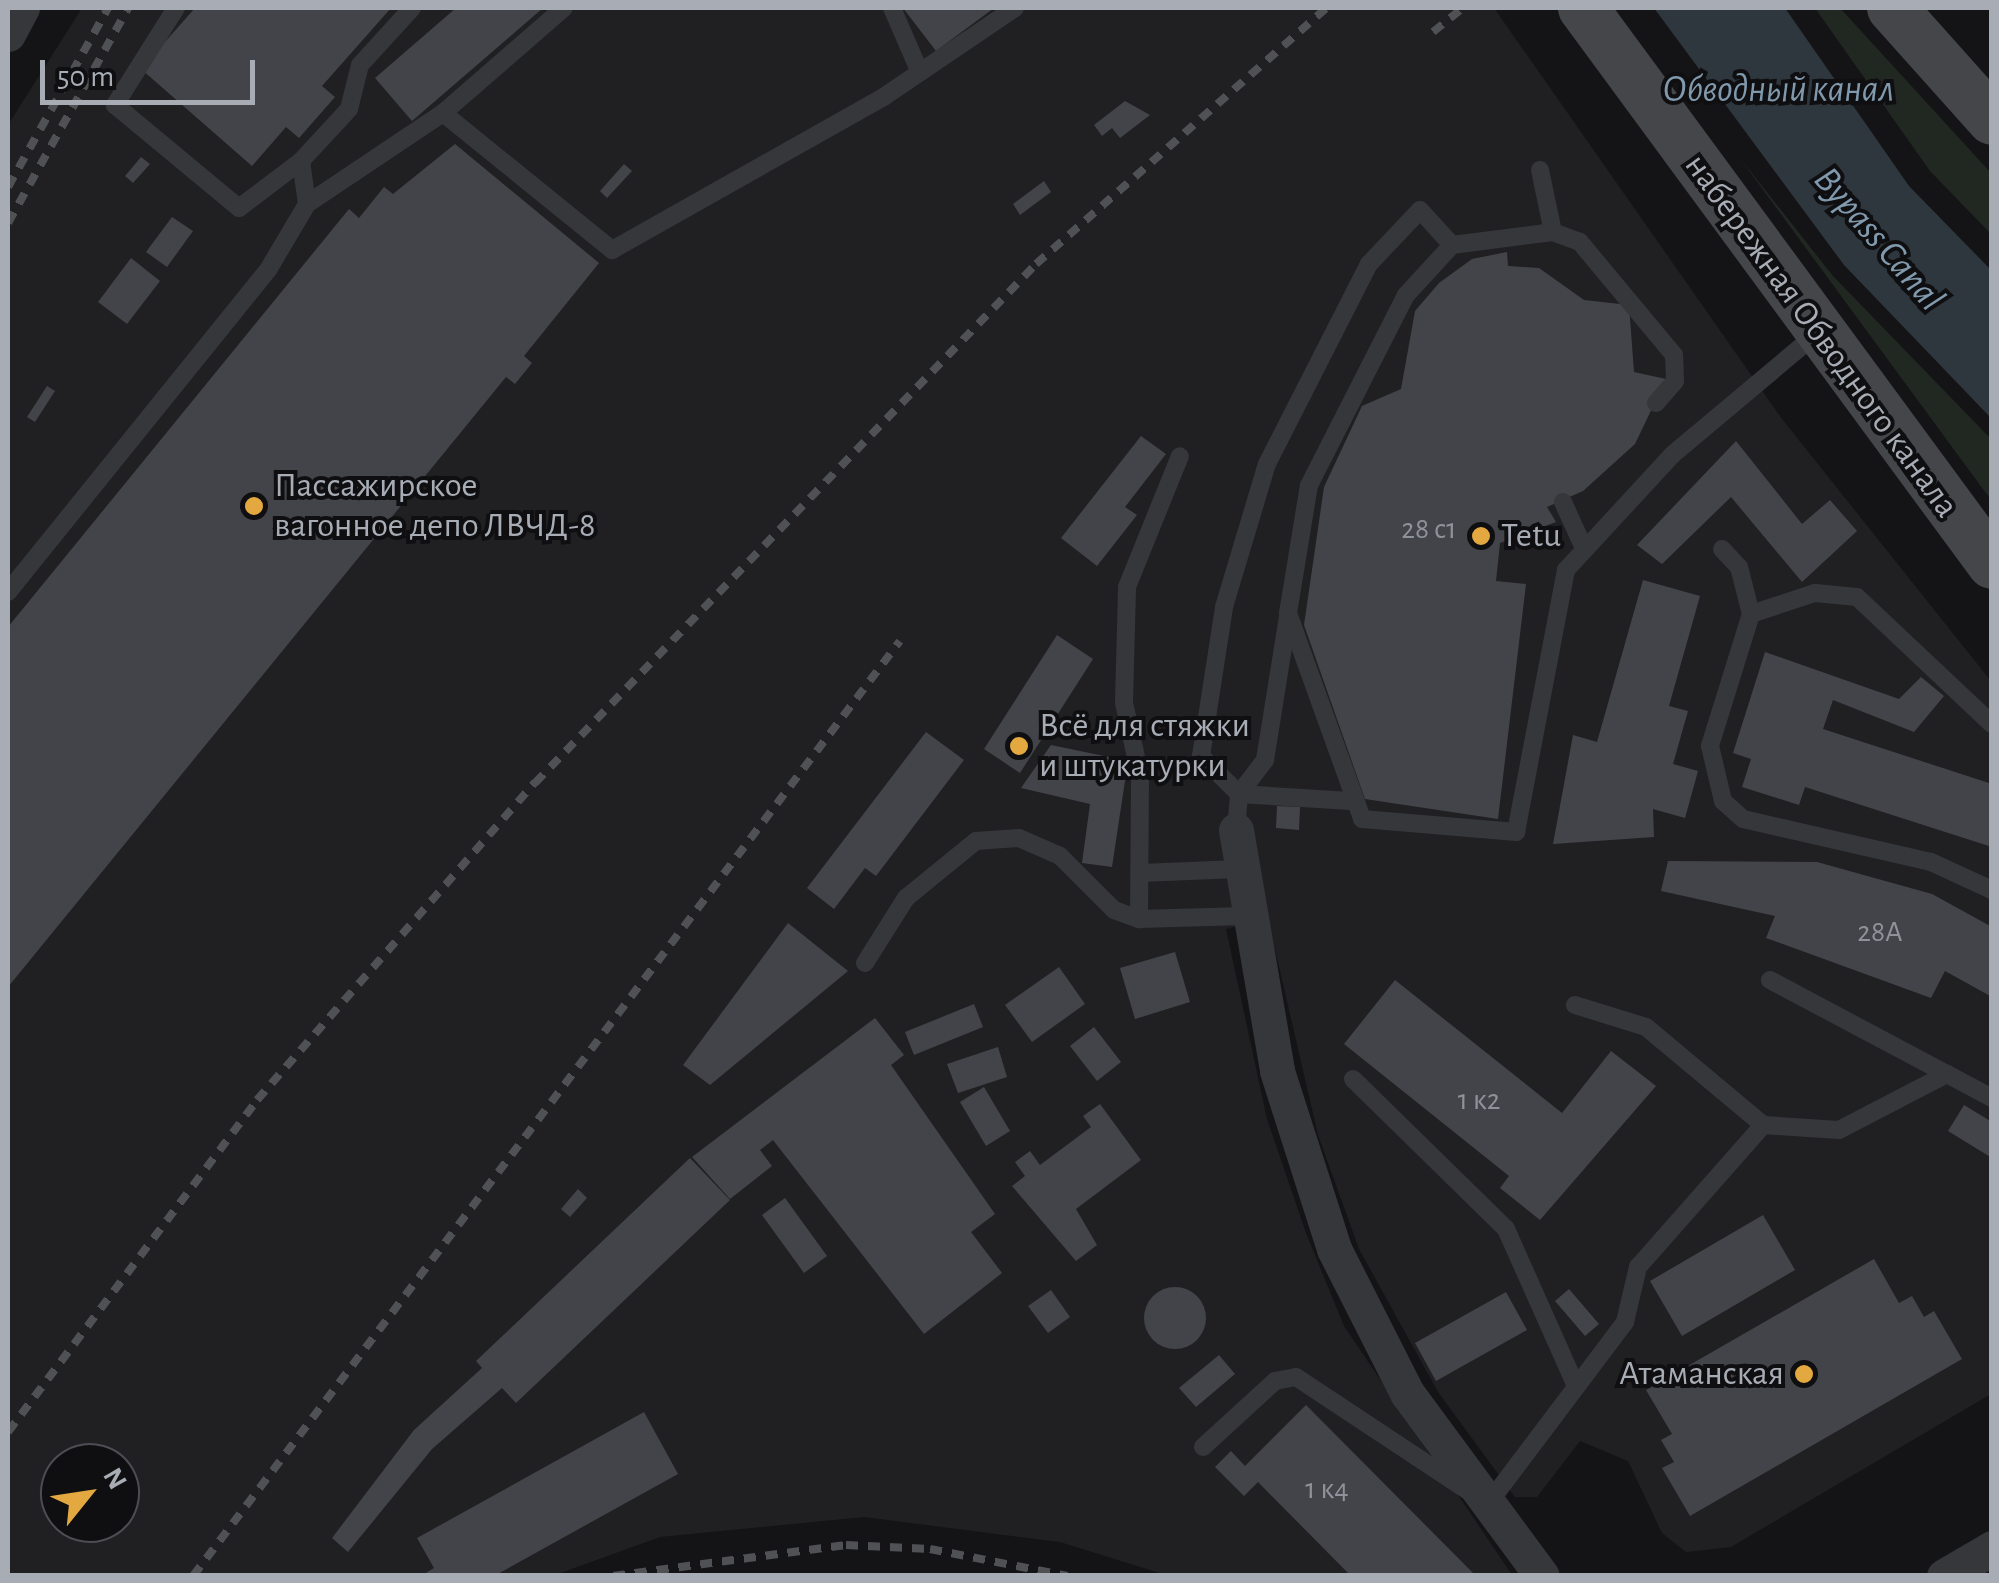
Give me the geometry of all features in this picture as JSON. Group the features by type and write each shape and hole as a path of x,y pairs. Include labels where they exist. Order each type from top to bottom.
{"main road":[{"name":"набережная Обводного канала","path":"1583,8 1816,334 1992,564"},
{"path":"1892,8 1992,120"}],"street":[{"path":"8,34 22,8"},
{"path":"1236,830 1244,916 1278,1071 1334,1249 1407,1393 1542,1576"},
{"path":"1944,1576 1992,1548"}],"lane":[{"path":"176,8 115,105 239,208 302,161 350,109 360,65 412,8"},
{"path":"8,592 268,270 307,204 443,113 564,8"},
{"path":"892,8 919,70"},
{"path":"443,113 612,250 919,70 1015,8"},
{"path":"302,161 307,204"},
{"path":"1540,170 1553,232"},
{"path":"1350,801 1239,794 1201,756 1224,607 1268,464 1370,264 1420,210 1452,245"},
{"path":"1236,830 1239,794 1265,760 1309,485 1406,295 1452,245 1553,232 1598,253 1674,355 1675,381 1656,403"},
{"path":"1288,613 1350,801 1378,823 1516,832 1566,570 1583,546 1719,411 1816,334"},
{"path":"1139,919 1140,776 1124,703 1127,586 1180,456"},
{"path":"1563,502 1583,546"},
{"path":"1722,549 1739,567 1751,614 1710,746 1723,801 1742,819 1932,862 1992,890"},
{"path":"1751,614 1815,592 1857,597 1992,724"},
{"path":"865,964 906,898 976,841 1019,838 1060,856 1114,910 1139,919 1244,916"},
{"path":"1140,872 1239,869"},
{"path":"1770,980 1992,1098"},
{"path":"1575,1005 1646,1027 1763,1125 1839,1130 1947,1074"},
{"path":"1353,1079 1506,1229 1576,1386"},
{"path":"1203,1447 1275,1381 1296,1376 1488,1504 1624,1322 1638,1267 1763,1125"}],"shaded area":[{"path":"82,8 1494,8 1782,419 1991,681 1991,1394 1731,1547 1686,1552 1662,1533 1628,1461 1580,1441 1537,1497 1515,1497 1438,1392 1359,1249 1318,1135 1268,919 1226,929 1267,1119 1306,1233 1344,1326 1512,1575 1166,1575 1060,1542 864,1517 660,1537 555,1575 8,1575 8,125"},
{"path":"1815,8 1840,8 1991,173 1991,234 1930,171"},
{"path":"1739,157 1833,276 1991,439 1991,500"}],"water":[{"name":"Обводный канал","path":"1654,8 1785,8 1909,186 1991,270 1991,418 1844,265"}],"building":[{"path":"195,8 391,8 322,86 335,97 299,138 286,127 252,166 141,69"},
{"path":"456,8 543,8 412,121 375,78"},
{"path":"903,8 994,8 936,51"},
{"path":"1125,101 1150,115 1120,138 1112,128 1102,136 1094,125"},
{"name":"Пассажирское вагонное депо ЛВЧД-8","path":"455,144 599,263 524,356 532,363 515,384 506,377 8,987 8,627 349,209 359,218 384,187 393,194"},
{"path":"141,157 150,164 133,183 125,176"},
{"path":"624,164 632,171 607,198 600,191"},
{"path":"1044,181 1051,192 1020,215 1013,204"},
{"path":"172,217 193,231 167,267 146,252"},
{"path":"1507,252 1508,266 1539,268 1584,300 1629,305 1634,372 1666,379 1635,444 1583,491 1547,507 1556,522 1500,543 1496,581 1526,584 1498,819 1365,799 1304,625 1324,487 1362,406 1401,389 1415,311 1439,283 1472,259"},
{"path":"131,258 160,281 127,324 98,302"},
{"path":"47,386 55,391 35,422 27,417"},
{"path":"1141,436 1166,454 1125,507 1137,515 1097,566 1061,538"},
{"path":"1736,441 1802,524 1830,500 1857,531 1802,582 1731,497 1662,564 1637,545"},
{"path":"1643,580 1700,596 1669,706 1688,711 1673,764 1698,771 1685,818 1653,809 1654,837 1553,844 1573,735 1597,742"},
{"path":"1057,635 1093,659 1020,773 984,749"},
{"path":"1765,652 1899,699 1921,677 1944,696 1914,732 1833,700 1823,729 1992,784 1992,847 1805,787 1799,805 1742,787 1751,759 1733,753"},
{"path":"926,732 964,760 876,876 865,868 834,909 807,888"},
{"path":"1051,745 1128,761 1112,867 1082,863 1090,804 1021,788"},
{"path":"1277,806 1300,807 1299,830 1276,828"},
{"path":"1668,861 1817,862 1932,894 1992,927 1992,997 1945,971 1931,998 1766,938 1775,916 1661,891"},
{"path":"788,923 848,971 710,1085 683,1065"},
{"path":"1175,952 1190,1002 1135,1019 1120,968"},
{"path":"1059,967 1085,1004 1032,1042 1005,1005"},
{"path":"1395,980 1562,1113 1611,1051 1656,1086 1540,1220 1500,1188 1509,1176 1344,1044"},
{"path":"974,1004 983,1027 914,1055 905,1032"},
{"path":"875,1018 904,1055 891,1065 995,1214 971,1232 1002,1273 924,1334 773,1140 760,1150 772,1166 730,1199 692,1157"},
{"path":"1094,1027 1121,1062 1097,1081 1070,1046"},
{"path":"998,1047 1007,1077 958,1093 947,1064"},
{"path":"984,1087 1010,1131 986,1146 960,1102"},
{"path":"1100,1104 1141,1160 1076,1209 1097,1245 1076,1261 1012,1186 1025,1176 1015,1162 1030,1151 1040,1165 1091,1127 1083,1116"},
{"path":"1964,1105 1992,1122 1992,1158 1948,1131"},
{"path":"690,1158 730,1200 516,1403 502,1388 432,1449 348,1552 332,1538 414,1430 482,1368 476,1361"},
{"path":"578,1189 587,1198 570,1217 561,1209"},
{"path":"785,1198 827,1256 804,1273 762,1215"},
{"path":"1763,1215 1795,1270 1682,1336 1650,1281"},
{"name":"Атаманская","path":"1874,1259 1899,1303 1912,1296 1924,1317 1934,1311 1962,1359 1690,1516 1662,1468 1674,1462 1661,1440 1672,1434 1646,1390"},
{"path":"1175,1287 1197,1296 1206,1318 1197,1340 1175,1349 1153,1340 1144,1318 1153,1296"},
{"path":"1569,1289 1599,1324 1585,1336 1555,1301"},
{"path":"1051,1290 1070,1317 1048,1333 1028,1306"},
{"path":"1506,1292 1527,1330 1436,1381 1415,1343"},
{"path":"1219,1355 1235,1374 1196,1407 1179,1388"},
{"path":"1306,1405 1476,1576 1351,1576 1258,1482 1244,1496 1215,1467 1231,1451 1245,1466"},
{"path":"644,1412 678,1474 494,1576 421,1576 434,1568 417,1538"}],"railway":[{"path":"8,187 108,8"},
{"path":"8,223 128,8"},
{"path":"8,1432 257,1100 535,783 1036,264 1326,8"},
{"path":"1433,32 1463,8"},
{"path":"193,1576 900,641"},
{"path":"613,1576 846,1545 930,1549 1067,1576"}],"place":[{"name":"Пассажирское вагонное депо ЛВЧД-8","path":"254,506"},
{"name":"Tetu","path":"1481,536"},
{"name":"Всё для стяжки и штукатурки","path":"1019,746"},
{"name":"Атаманская","path":"1804,1374"}],"water label":[{"name":"Bypass Canal","path":"1878,240"}]}
